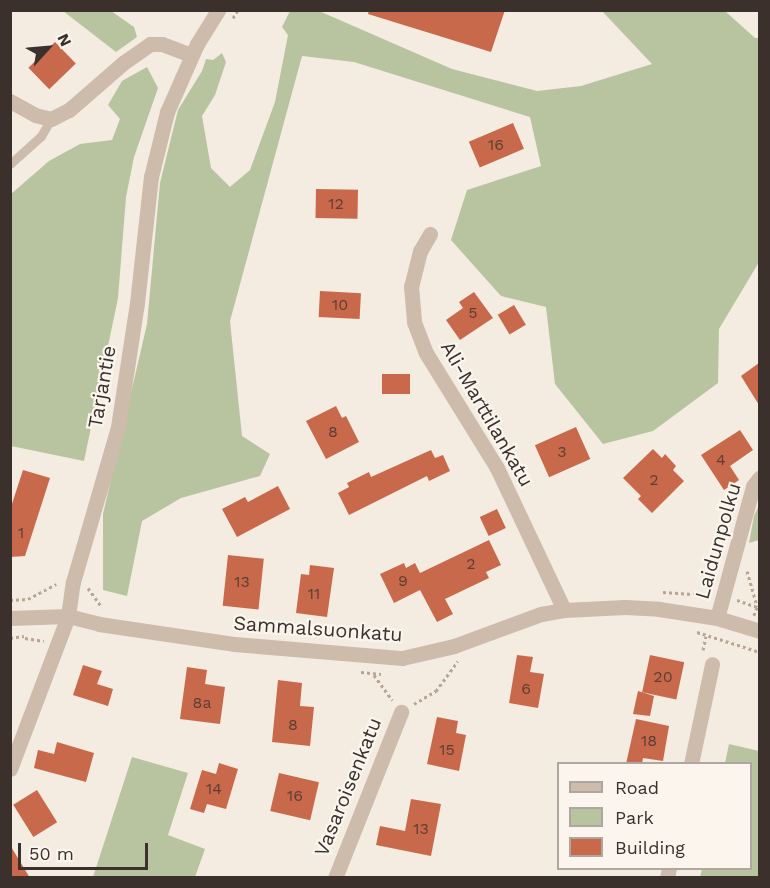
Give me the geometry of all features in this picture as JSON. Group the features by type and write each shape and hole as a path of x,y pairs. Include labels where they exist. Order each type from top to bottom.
{"street":[{"name":"Tarjantie","path":"10,769 68,616 73,582 118,427 137,303 151,177 167,111 191,55 218,10"},
{"path":"10,101 35,115 51,119 69,110 123,63 150,44 162,44 191,55"},
{"name":"Ali-Marttilankatu","path":"430,234 420,251 411,286 414,322 426,353 497,468 564,610"},
{"name":"Laidunpolku","path":"717,618 753,486 759,477"},
{"name":"Sammalsuonkatu","path":"10,618 68,616 99,624 234,644 402,658 454,646 541,614 564,610 625,607 717,618 755,630"},
{"path":"691,762 712,664"},
{"name":"Vasaroisenkatu","path":"335,878 401,712"}],"lane":[{"path":"10,164 41,136 51,119"}],"path":[{"path":"737,545 757,607 755,630 744,646 759,652"},
{"path":"10,600 28,599 59,583 73,582 87,587 99,606 109,608"},
{"path":"657,591 723,596 757,607"},
{"path":"374,675 401,712"}],"green space":[{"path":"63,11 111,11 134,27 137,37 116,52"},
{"path":"290,11 319,11 452,69 537,91 581,86 652,64 602,11 725,11 755,38 759,38 759,262 719,329 718,383 653,431 603,444 555,384 546,307 501,296 451,240 467,190 541,166 530,117 354,62 302,56 230,321 242,436 270,454 260,476 181,498 142,521 127,596 103,590 103,514 147,324 160,183 178,110 202,71 206,59 213,60 222,53 226,62 215,95 202,116 211,168 230,187 250,170 275,102 288,35 282,27"},
{"path":"147,67 158,88 134,157 126,197 118,298 84,461 11,446 11,194 49,161 80,144 112,140 120,119 108,105 122,81"},
{"path":"759,505 759,540 749,543 754,516"},
{"path":"729,744 759,751 759,877 700,877 702,870 752,870 752,762 725,762"},
{"path":"132,757 188,773 168,835 205,849 195,877 93,877"}],"building":[{"path":"369,10 505,10 491,52 368,14"},
{"path":"55,42 76,64 49,89 28,68"},
{"path":"513,123 524,149 480,168 469,142"},
{"path":"316,189 358,190 357,219 315,218"},
{"path":"320,291 361,293 360,319 319,317"},
{"path":"474,292 493,318 460,340 446,320 463,308 459,302"},
{"path":"514,305 526,325 510,335 498,315"},
{"path":"759,363 759,405 741,376"},
{"path":"382,374 410,374 410,394 382,394"},
{"path":"336,406 342,418 346,416 359,442 326,459 306,421"},
{"path":"576,427 590,459 549,477 535,445"},
{"path":"740,430 753,450 730,466 739,480 724,490 701,455"},
{"path":"653,449 662,458 665,454 676,466 673,470 684,481 652,513 638,499 641,496 623,478"},
{"path":"431,450 435,458 443,455 450,471 429,481 427,476 349,515 338,493 349,487 347,483 369,472 371,477"},
{"path":"23,470 50,478 25,556 10,557 10,510"},
{"path":"278,486 290,509 237,537 222,509 245,497 248,502"},
{"path":"497,509 506,528 489,536 480,517"},
{"path":"489,540 501,565 486,572 489,578 445,599 453,614 437,622 420,590 394,603 380,574 404,563 406,568 415,563 420,573"},
{"path":"228,555 264,559 258,609 223,606"},
{"path":"310,565 334,568 327,617 296,613 301,574 309,575"},
{"path":"517,655 533,657 530,672 544,674 538,708 509,703"},
{"path":"650,655 684,662 676,699 642,692"},
{"path":"83,665 102,671 97,684 113,689 108,706 73,695"},
{"path":"187,667 207,670 205,684 225,687 220,724 180,719"},
{"path":"278,680 302,683 300,706 314,707 310,746 272,742"},
{"path":"638,691 654,696 650,716 633,714"},
{"path":"437,717 458,721 456,733 466,735 459,771 427,764"},
{"path":"636,719 669,726 663,761 643,758 642,762 626,762"},
{"path":"57,742 94,753 86,782 34,768 38,750 54,754"},
{"path":"219,763 238,769 226,809 207,804 204,813 190,809 202,770 216,774"},
{"path":"279,773 319,782 310,820 270,811"},
{"path":"37,790 57,822 33,837 13,805"},
{"path":"411,799 441,804 431,856 376,845 380,826 405,831"},
{"path":"10,845 30,878 10,878"}]}
